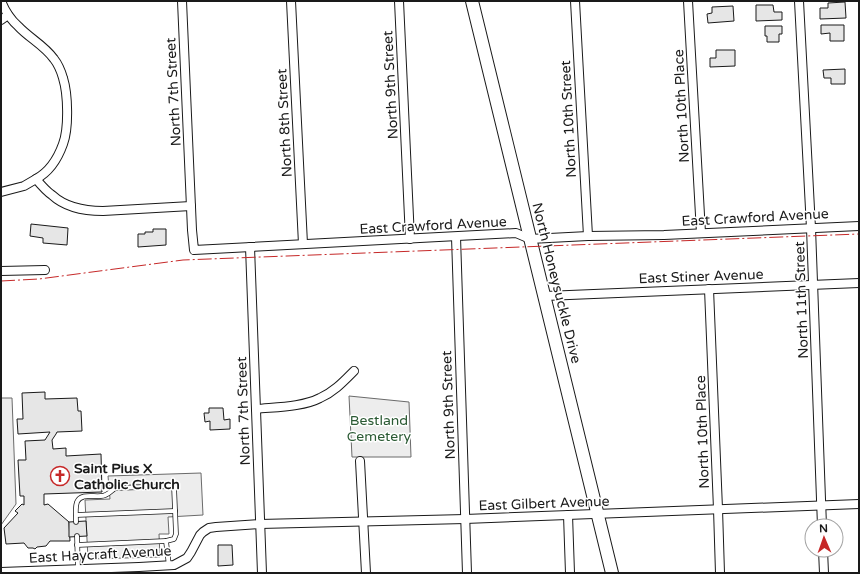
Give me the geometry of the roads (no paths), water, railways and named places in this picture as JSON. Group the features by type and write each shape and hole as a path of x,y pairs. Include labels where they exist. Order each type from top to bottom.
{"street":[{"path":"1,1 5,17 39,44 54,58 58,65 66,88 67,127 63,145 57,158 43,175 24,186 1,192"},
{"name":"North 7th Street","path":"182,1 191,206"},
{"name":"North 8th Street","path":"291,1 303,244"},
{"name":"North 9th Street","path":"400,1 410,239"},
{"name":"North Honeysuckle Drive","path":"472,1 612,573"},
{"name":"North 10th Street","path":"575,1 588,236"},
{"name":"North 10th Place","path":"688,1 701,233"},
{"name":"North 11th Street","path":"799,1 814,285 822,518"},
{"path":"36,179 52,196 66,205 93,211 191,206"},
{"name":"East Crawford Avenue","path":"191,206 194,250 516,233 530,239 859,226"},
{"name":"North 9th Street","path":"456,237 467,573"},
{"name":"North 7th Street","path":"250,247 262,573"},
{"path":"1,271 45,270"},
{"name":"East Stiner Avenue","path":"545,296 859,283"},
{"name":"North 10th Place","path":"709,289 720,573"},
{"path":"256,409 304,404 320,399 336,388 354,371"},
{"path":"360,461 366,573"},
{"name":"East Gilbert Avenue","path":"231,526 859,504"},
{"path":"568,515 570,573"},
{"name":"East Haycraft Avenue","path":"1,572 57,571 174,565 187,558 203,532 209,528 231,526"},
{"path":"823,558 824,573"}],"lane":[{"path":"76,522 77,502 80,498 86,496 101,496 108,494 115,488 174,486 176,534 174,539 166,542 77,545"},
{"path":"76,516 175,511"},
{"path":"77,536 78,569"},
{"path":"166,542 169,566"}],"place":[{"name":"Saint Pius X Catholic Church","path":"60,476"}],"park label":[{"name":"Bestland Cemetery","path":"379,428"}]}
